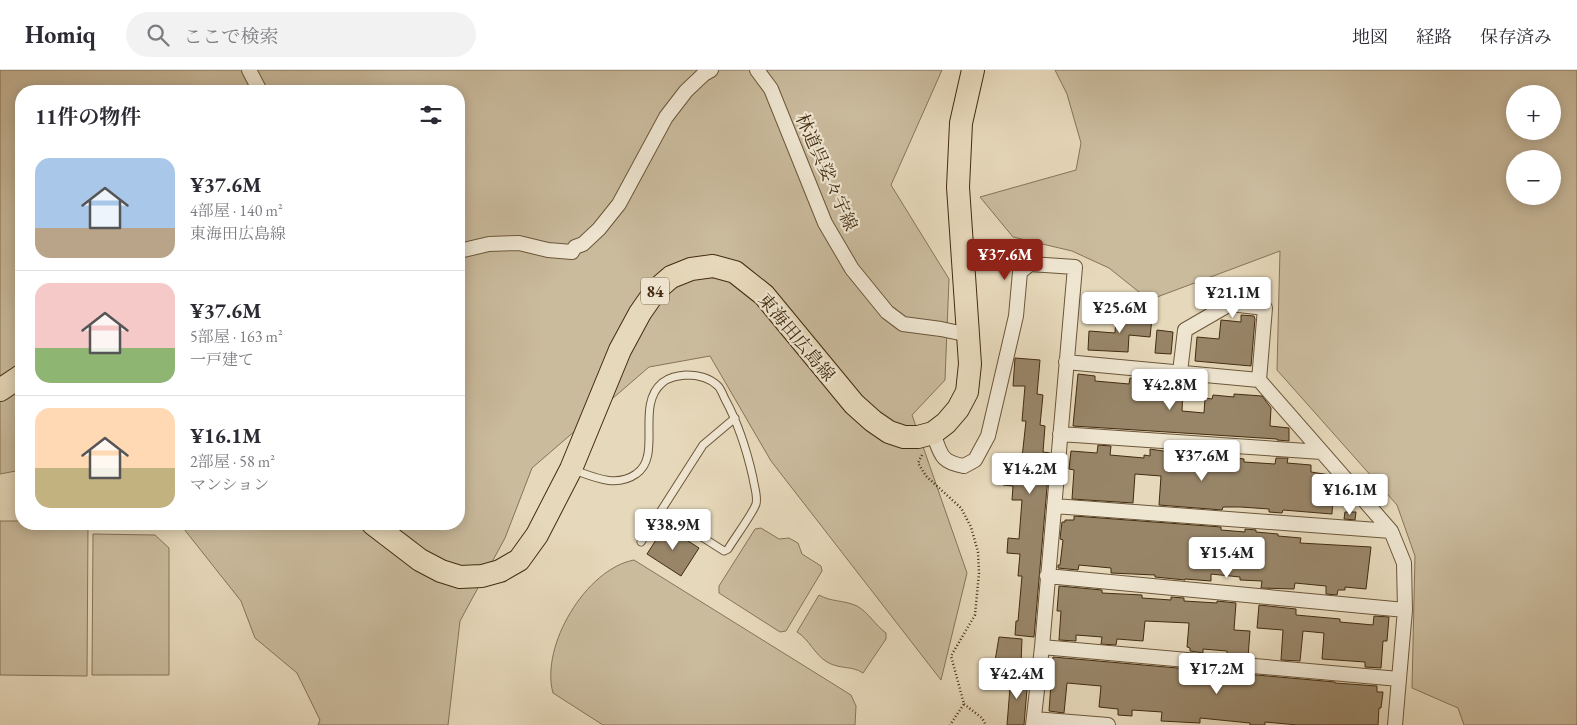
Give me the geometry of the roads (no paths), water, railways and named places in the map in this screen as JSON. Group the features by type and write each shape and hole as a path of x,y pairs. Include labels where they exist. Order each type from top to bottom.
{"main road":[{"path":"933,433 946,423 958,409 967,392 970,364 969,335 958,178 961,123 973,70"},
{"name":"東海田広島線","path":"381,530 413,555 441,571 460,577 482,576 500,571 519,560 537,535 571,469 620,350 645,305 656,290 671,277 691,269 713,266 735,272 764,295 854,404 889,432 904,437 933,433"},
{"path":"0,390 15,380"}],"street":[{"path":"249,70 257,85"},
{"path":"465,250 489,244 520,243 548,250 572,252 575,247 583,244 599,229 619,204 666,117 686,91 711,70"},
{"name":"林道呉娑々宇線","path":"757,70 771,89 825,223 852,269 887,312 903,324 969,335"},
{"path":"933,433 942,457 952,464 964,466 975,460 991,427 1016,316 1020,272 1030,264 1075,267 1034,722 1108,725"},
{"path":"1180,372 1185,330 1230,304 1265,308 1259,380"},
{"path":"1066,362 1259,380 1391,531 1404,564 1405,610 1395,725"},
{"path":"1060,434 1322,452"},
{"path":"1054,506 1391,531"},
{"path":"1047,576 1405,610"},
{"path":"1042,647 1399,679"}],"lane":[{"path":"571,469 607,481 622,480 636,474 643,467 648,453 650,402 660,384 678,376 692,375 708,378 718,386 735,418 752,476 756,505 728,549 724,551 661,511"},
{"path":"641,542 703,445 735,418"}]}
